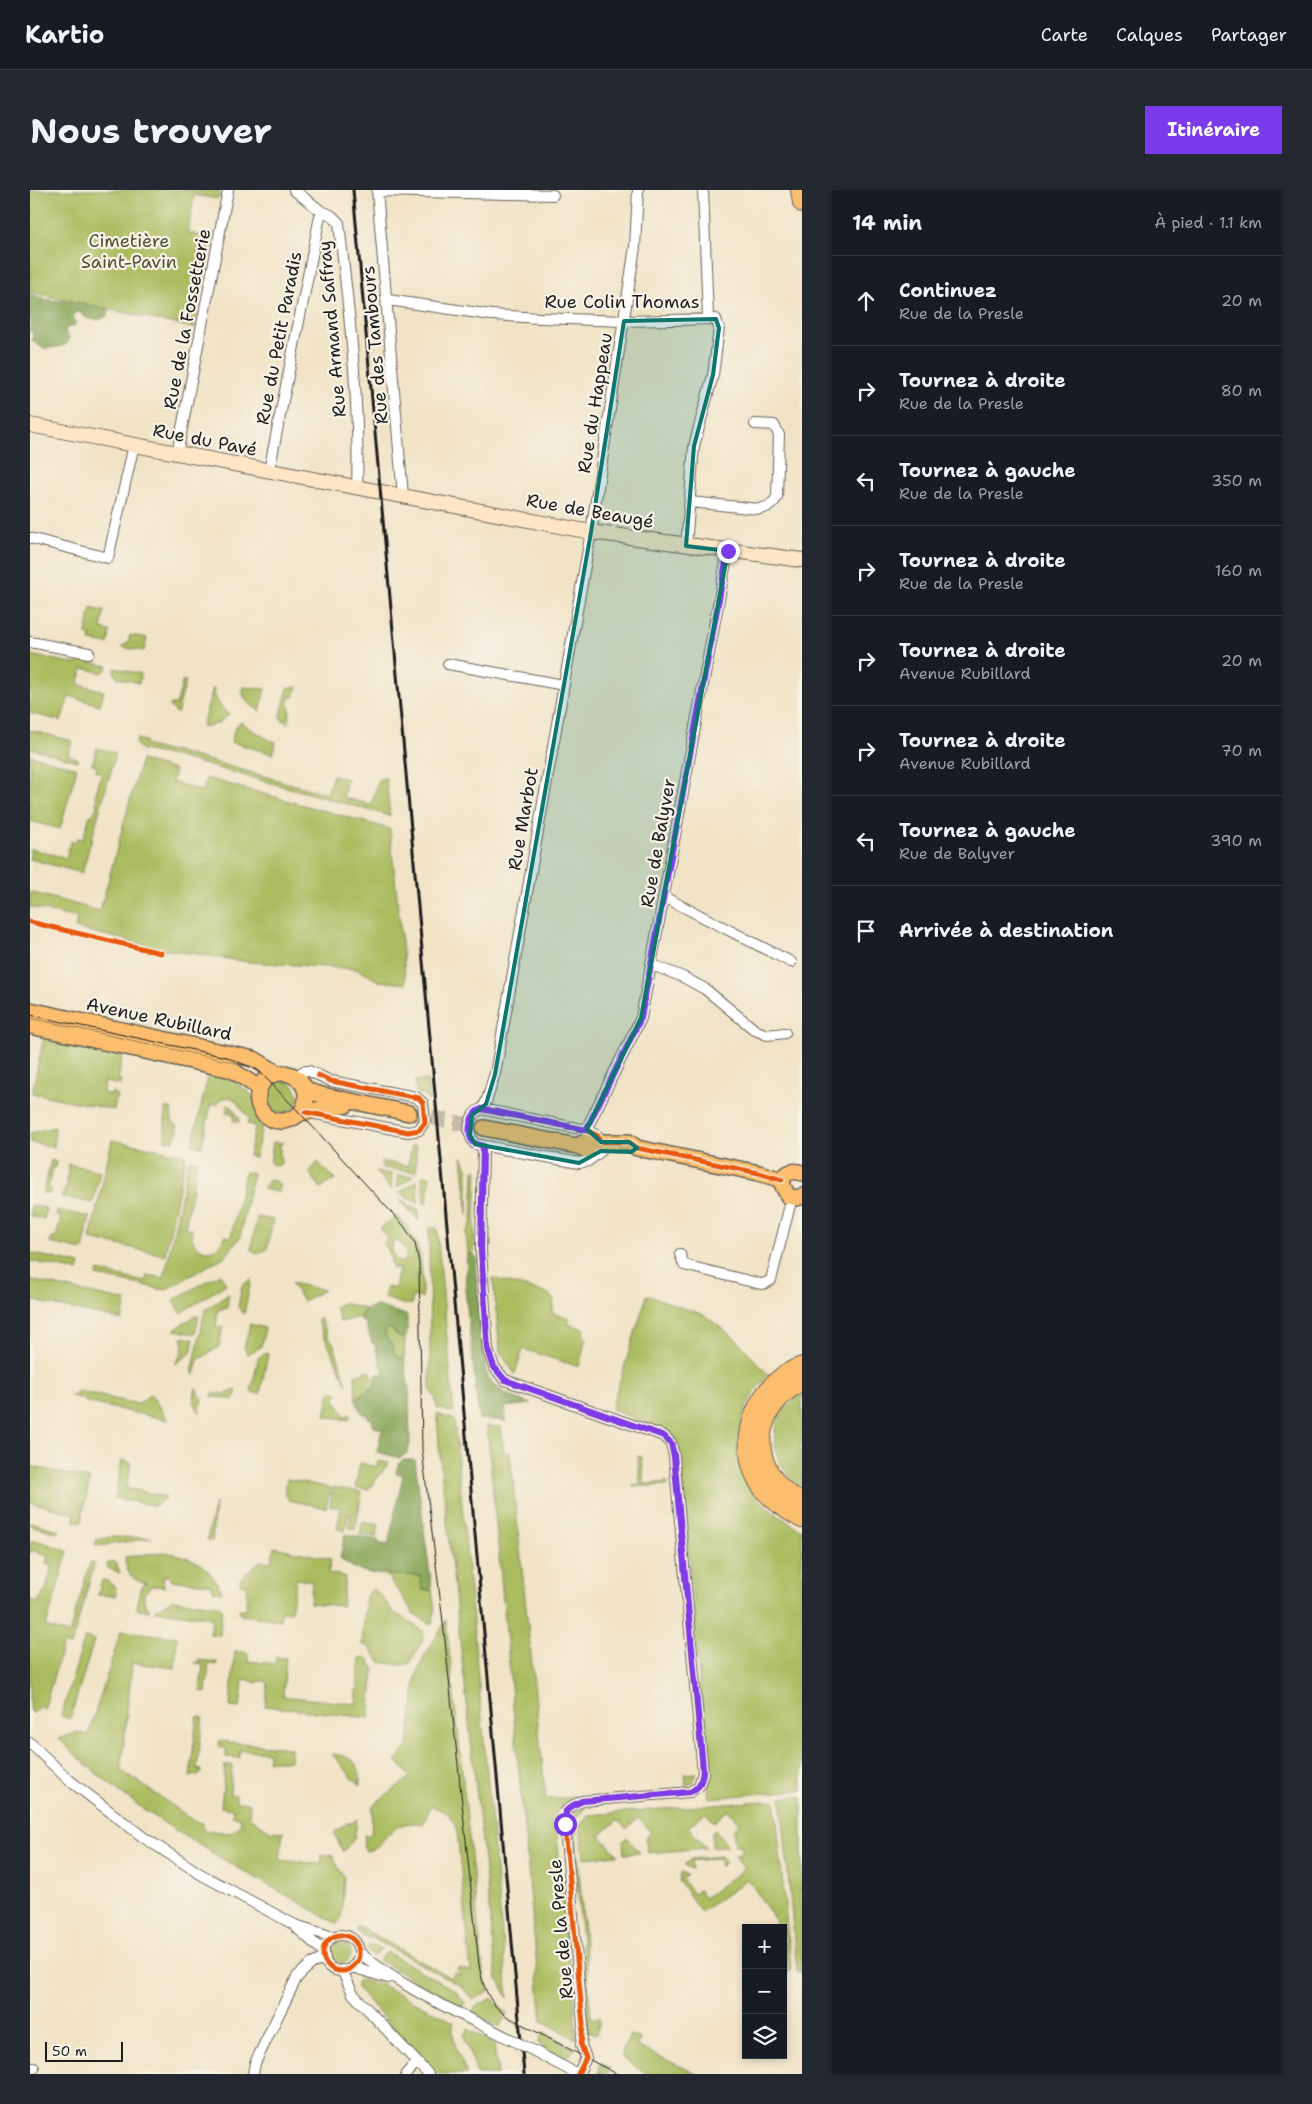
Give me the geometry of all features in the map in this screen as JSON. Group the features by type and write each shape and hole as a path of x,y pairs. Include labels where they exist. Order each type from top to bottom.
{"highway":[{"path":"800,190 802,204"},
{"path":"802,1366 793,1369 776,1381 765,1392 751,1425 750,1442 750,1456 760,1485 788,1511 802,1519"},
{"path":"802,1382 787,1391 768,1412 761,1442 764,1458 778,1485 802,1502"}],"main road":[{"name":"Avenue Rubillard","path":"30,1010 254,1058 277,1073 286,1073 299,1081 309,1091 409,1114"},
{"name":"Avenue Rubillard","path":"30,1026 232,1070 259,1088 259,1106 269,1118 276,1121 288,1121 303,1112 342,1105 364,1104"},
{"path":"259,1088 267,1078 277,1073"},
{"path":"299,1081 306,1102 303,1112"},
{"path":"484,1128 577,1146 584,1150 601,1146 631,1152 638,1148 759,1173 782,1180"},
{"path":"782,1180 792,1171 802,1173"},
{"path":"782,1180 785,1193 797,1197"}],"street":[{"name":"Rue de la Fossetterie","path":"177,454 228,190"},
{"name":"Rue Armand Saffray","path":"294,190 321,211 331,216 339,224 354,349 358,408 357,488"},
{"path":"377,190 553,195"},
{"name":"Rue des Tambours","path":"377,190 388,300 403,497"},
{"name":"Rue du Happeau","path":"592,532 636,247 638,190"},
{"path":"703,190 708,318"},
{"name":"Rue du Petit Paradis","path":"269,472 321,211"},
{"name":"Rue Colin Thomas","path":"388,300 492,315 624,321 716,319 719,328 713,374 696,435 686,546"},
{"path":"690,502 759,510 773,504 777,497 779,435 774,425 755,424"},
{"name":"Rue du Pavé","path":"30,425 374,491"},
{"path":"30,538 108,558 134,445"},
{"name":"Rue de Beaugé","path":"374,491 592,532 802,560"},
{"name":"Rue Marbot","path":"482,1109 486,1104 495,1074 592,532"},
{"name":"Rue de Balyver","path":"586,1130 641,1018 728,551"},
{"path":"30,642 89,652"},
{"path":"448,664 564,685"},
{"path":"664,897 791,962"},
{"path":"652,966 684,977 704,989 756,1030 767,1035 785,1033"},
{"name":"Avenue Rubillard","path":"299,1081 304,1071 309,1071 331,1081 416,1097 423,1103 425,1121 419,1130 408,1132 303,1112"},
{"path":"482,1109 586,1130 598,1136 601,1146 588,1161 578,1163 475,1144 470,1136 472,1115 482,1109"},
{"name":"Rue de la Presle","path":"483,1146 481,1250 488,1350 494,1367 505,1380 664,1436 671,1443 674,1456 703,1773 699,1786 690,1792 582,1801 566,1811 565,1818 583,2025 581,2045 586,2058 578,2074"},
{"path":"680,1254 684,1265 761,1284 766,1283 771,1280 797,1197"},
{"path":"30,1743 69,1780 143,1838 202,1875 295,1925 333,1937"},
{"path":"295,1925 324,1955 332,1967 347,1969 412,1988"},
{"path":"253,2074 255,2063 297,1977 310,1964 324,1955 326,1943 333,1937 341,1935 352,1938 357,1945 359,1952 357,1960 347,1969"},
{"path":"359,1952 372,1963 412,1988 578,2074"},
{"path":"347,1969 353,1994 428,2074"},
{"path":"406,2074 416,2063"}],"highlighted area":[{"path":"716,319 719,328 713,375 694,446 686,546 728,551 641,1018 587,1129 601,1142 629,1142 637,1148 631,1152 601,1151 579,1163 475,1144 470,1135 472,1115 486,1104 495,1074 591,532 624,321"}],"green space":[{"name":"Cimetière Saint-Pavin","path":"30,190 220,190 218,199 194,195 188,233 211,237 194,328 30,292"},
{"path":"30,294 48,300 69,301 108,309 108,315 93,320 79,312 75,312 73,317 76,322 74,326 66,328 65,332 69,338 68,343 57,347 43,348 32,340 33,331 30,332"},
{"path":"91,608 104,611 101,629 110,631 108,644 90,641 91,636 86,634"},
{"path":"130,635 147,638 144,651 121,647 128,643"},
{"path":"30,655 77,664 79,660 108,666 102,673 83,668 78,684 104,691 100,705 69,696 61,721 30,713"},
{"path":"115,668 141,674 139,683 118,678 114,672"},
{"path":"183,680 186,681 177,714 170,707 171,704 176,705"},
{"path":"243,687 265,689 260,711 245,698"},
{"path":"298,687 294,697 288,698 290,712 288,723 280,718 288,688"},
{"path":"213,688 218,702 229,714 217,724 202,726"},
{"path":"240,722 269,740 276,742 273,754 231,742 235,728"},
{"path":"30,730 72,741 68,755 77,758 77,761 30,748"},
{"path":"137,739 146,741 145,745 171,752 172,750 327,794 333,775 347,779 343,797 371,805 379,779 386,778 390,816 174,756 142,750 136,745"},
{"path":"97,748 116,753 82,873 30,859 30,850 32,849 66,858 71,841 76,843 77,838 83,839 90,815 92,816 95,812 97,797 95,796 102,773 96,771 97,766 92,764"},
{"path":"30,755 77,768 60,829 30,821"},
{"path":"141,760 175,770 172,782 203,791 206,778 390,829 406,984 379,981 356,969 249,962 168,950 75,928 77,918 30,907 30,892 100,911"},
{"path":"44,1037 123,1054 118,1079 121,1080 120,1085 105,1082 103,1093 111,1095 112,1092 117,1094 114,1110 32,1093"},
{"path":"209,1072 228,1077 251,1094 263,1122 255,1158 249,1156 255,1126 247,1124 249,1118 234,1099 230,1097 221,1099 217,1105 211,1104 202,1147 192,1145"},
{"path":"427,1080 429,1101 425,1096 416,1092 415,1081"},
{"path":"282,1081 294,1085 298,1097 294,1109 282,1113 270,1109 266,1097 270,1085"},
{"path":"228,1105 231,1106 239,1118 239,1122 233,1121 234,1114 226,1112"},
{"path":"165,1108 171,1108 172,1122 177,1125 178,1131 173,1141 165,1140"},
{"path":"55,1127 54,1147 30,1142 30,1133"},
{"path":"112,1140 186,1155 165,1255 90,1239"},
{"path":"273,1142 283,1143 280,1144 280,1161 282,1162 278,1166 270,1163"},
{"path":"412,1145 416,1146 416,1172 382,1168 381,1161 408,1166"},
{"path":"462,1156 468,1170 468,1215"},
{"path":"51,1160 56,1162 48,1188 51,1189 50,1194 43,1193"},
{"path":"189,1160 198,1162 185,1228 192,1229 194,1243 205,1251 218,1247 225,1236 231,1237 245,1172 253,1173 240,1237 226,1256 165,1290 97,1276 98,1271 145,1282 147,1275 164,1278"},
{"path":"318,1162 335,1179 321,1188 309,1173"},
{"path":"68,1164 100,1171 93,1203 61,1197 67,1186"},
{"path":"474,1170 477,1170 472,1292 466,1234 472,1221"},
{"path":"376,1172 392,1174 391,1190"},
{"path":"398,1175 413,1176 397,1188"},
{"path":"422,1176 430,1176 427,1203 424,1204"},
{"path":"269,1180 277,1182 280,1186 279,1192 263,1189"},
{"path":"417,1181 418,1203 399,1193"},
{"path":"400,1200 419,1210 419,1221"},
{"path":"30,1205 46,1208 44,1219 30,1216"},
{"path":"57,1210 90,1217 83,1250 50,1243 51,1238 56,1238 61,1217 56,1216"},
{"path":"397,1215 417,1244 421,1262 422,1298 412,1296 412,1304 401,1304 384,1298 387,1287 395,1288 399,1269 392,1268 389,1252 384,1243 388,1237 380,1229","holes":["396,1241 401,1243 406,1251 406,1258 403,1262 397,1261 393,1254 392,1244"]},
{"path":"257,1217 273,1220 267,1249 257,1254 251,1250"},
{"path":"429,1228 437,1228 454,1413 437,1408 436,1400 430,1389"},
{"path":"30,1253 80,1264 78,1271 30,1261"},
{"path":"473,1253 478,1259 475,1267 486,1372 489,1379 499,1389 531,1404 505,1407 506,1421 479,1419 465,1289 467,1255"},
{"path":"220,1274 226,1284 181,1313 173,1300"},
{"path":"493,1278 549,1294 554,1301 552,1313 570,1318 568,1324 585,1329 583,1336 586,1338 579,1367 523,1349 515,1374 500,1352"},
{"path":"30,1280 126,1301 122,1320 30,1300"},
{"path":"251,1280 244,1314 238,1307 242,1285"},
{"path":"291,1283 324,1290 303,1301"},
{"path":"229,1294 227,1307 218,1310 216,1328 223,1326 219,1347 198,1360 194,1375 192,1373 205,1310"},
{"path":"647,1295 704,1315 736,1339 768,1375 750,1400 744,1414 738,1446 739,1461 743,1476 756,1496 774,1513 802,1530 802,1790 709,1798 680,1450 673,1434 611,1409"},
{"path":"343,1303 365,1309 360,1317 340,1322 335,1307"},
{"path":"377,1306 406,1315 407,1318 407,1335 405,1338 398,1337 391,1328 386,1330 385,1336 393,1346 394,1353 398,1358 404,1359 409,1391 410,1444 407,1453 400,1458 377,1452 382,1429 373,1427 373,1421 360,1410 356,1399 377,1385 376,1375 384,1372 365,1322 362,1322 360,1317 365,1309"},
{"path":"195,1316 199,1316 195,1334 174,1330"},
{"path":"320,1318 330,1340 333,1342 347,1385 317,1321"},
{"path":"250,1324 265,1328 261,1347 248,1354 244,1348"},
{"path":"391,1328 398,1337 405,1338 404,1359 398,1359 394,1353 393,1346 385,1336 386,1330"},
{"path":"182,1337 194,1339 191,1353 175,1364 182,1351"},
{"path":"266,1353 268,1354 260,1394 251,1392 258,1358"},
{"path":"370,1370 377,1385 356,1399 355,1375"},
{"path":"196,1388 202,1398 200,1412 193,1402"},
{"path":"237,1389 234,1400 211,1396 214,1393 227,1394"},
{"path":"78,1391 138,1404 151,1394 168,1420 85,1402 85,1399 70,1396"},
{"path":"333,1391 339,1394 334,1398 345,1416 351,1414 349,1420 325,1416 330,1393"},
{"path":"802,1393 802,1441 800,1448 802,1454 802,1486 787,1473 781,1464 777,1455 775,1435 780,1415"},
{"path":"437,1414 454,1419 508,1998 500,1982 497,1980 440,1458"},
{"path":"487,1426 501,1427 504,1453 510,1453 546,1799 577,1797 560,1806 555,1817 574,2001 576,2039 542,2021"},
{"path":"638,1456 642,1457 644,1484 668,1482 668,1485 634,1487 633,1485 640,1484"},
{"path":"122,1460 132,1463 126,1488 166,1497 156,1506 115,1498"},
{"path":"402,1460 415,1460 432,1590 423,1590 420,1576 367,1572 348,1565 340,1558 345,1534 378,1540 378,1543 388,1545 403,1475 396,1473 398,1465"},
{"path":"378,1461 389,1463 368,1490 355,1487 360,1463 376,1467"},
{"path":"30,1466 90,1479 81,1522 74,1521 75,1514 30,1502"},
{"path":"287,1479 331,1488 326,1508 289,1500 285,1494"},
{"path":"333,1487 362,1492 355,1530 349,1528 351,1515 349,1514 345,1531 337,1529 341,1508 330,1506"},
{"path":"215,1503 212,1541 207,1540"},
{"path":"30,1522 59,1530 58,1533 30,1525"},
{"path":"362,1522 379,1525 376,1537 360,1534"},
{"path":"112,1537 152,1538 95,1545 96,1540"},
{"path":"39,1541 68,1551 46,1627 69,1634 90,1563 93,1562 94,1565 71,1646 63,1644 44,1710 40,1706 33,1713 30,1710 30,1599 37,1603 46,1589 52,1565 46,1563 48,1555 31,1550 30,1554 30,1542"},
{"path":"274,1547 331,1559 328,1573 345,1576 342,1606 310,1603 312,1581 296,1579 291,1612 281,1611 280,1620 241,1615 239,1609 246,1609 247,1585 240,1584 241,1578 260,1561 271,1562"},
{"path":"163,1552 183,1556 198,1563 211,1574 222,1592 214,1591 209,1584 170,1580 169,1576 163,1576 164,1587 152,1586 144,1593 144,1601 150,1611 137,1609 140,1591 146,1583 137,1581 128,1572 125,1557"},
{"path":"113,1561 120,1573 108,1568 107,1564"},
{"path":"386,1574 420,1576 423,1590 432,1590 435,1611 432,1624 414,1614"},
{"path":"102,1580 115,1587 116,1596 98,1595"},
{"path":"374,1590 382,1597 392,1611 423,1631 424,1638 409,1664 399,1665 380,1662 369,1647 362,1644 366,1596 370,1591"},
{"path":"173,1600 218,1605 222,1608 220,1635 210,1634 212,1620 208,1617 154,1611"},
{"path":"446,1620 483,1970 489,1992 472,2000 463,1987 372,1938 364,1937 356,1930 358,1926 451,1978 455,1972 460,1975 461,1972 457,1970 459,1968 471,1971 457,1832 454,1822 450,1818 451,1816 444,1811 432,1807 423,1824 411,1823 401,1825 394,1829 372,1850 366,1851 363,1848 365,1835 371,1835 373,1805 410,1777 396,1760 408,1746 416,1677 422,1661"},
{"path":"121,1631 177,1637 175,1668 132,1663 121,1770 196,1822 203,1823 203,1830 230,1833 240,1826 241,1818 232,1816 233,1809 221,1807 225,1765 232,1765 230,1794 236,1795 236,1802 250,1803 249,1817 270,1831 283,1832 280,1860 321,1864 322,1854 333,1856 344,1879 341,1918 337,1924 227,1862 156,1817 89,1767 59,1739 77,1732 88,1735"},
{"path":"85,1637 94,1640 70,1719 61,1716"},
{"path":"235,1651 248,1653 248,1661 275,1664 276,1657 286,1658 283,1696 356,1704 360,1657 369,1659 374,1670 369,1718 265,1706 268,1684 266,1681 257,1683 245,1679 240,1708 230,1707"},
{"path":"198,1660 217,1662 216,1665 209,1664 206,1692 200,1691 203,1664 195,1663"},
{"path":"197,1717 203,1717 197,1769 201,1770 200,1774 190,1777"},
{"path":"219,1741 291,1748 290,1761 268,1761 269,1752 240,1750 239,1758 226,1757 226,1748 219,1747"},
{"path":"332,1754 345,1757 354,1762 359,1771 360,1785 353,1779"},
{"path":"696,1773 694,1781 686,1787 685,1774"},
{"path":"802,1796 802,1972 797,1972 781,1798"},
{"path":"775,1800 787,1924 777,1924 748,1879 701,1912 679,1881 681,1872 687,1875 682,1879 693,1894 699,1890 704,1898 744,1869 735,1855 742,1854 741,1845 735,1845 733,1830 740,1824 728,1810 714,1822 705,1813 688,1827 706,1848 648,1853 645,1838 651,1832 638,1818 626,1829 617,1820 600,1836 618,1855 584,1858 580,1826 588,1815"},
{"path":"586,1807 575,1819 591,2018 600,2018 597,2035 587,2030 588,2017 572,1820 577,1811"},
{"path":"357,1819 354,1839 343,1852 334,1833 347,1823 352,1823"},
{"path":"714,1829 728,1846 712,1847 712,1832"},
{"path":"627,1837 640,1853 624,1854 623,1841"},
{"path":"721,1856 726,1861 722,1866 719,1858 691,1861 692,1869 684,1865 691,1859"},
{"path":"787,1927 791,1969 787,1974"},
{"path":"341,1943 348,1946 351,1953 348,1960 341,1963 334,1960 331,1953 334,1946"},
{"path":"369,1944 381,1949 373,1957 367,1950"},
{"path":"387,1952 456,1991 465,2003 463,2007 378,1960"},
{"path":"361,1980 380,1984 454,2022 454,2042 467,2074 437,2074 406,2043 357,1988 357,1982"},
{"path":"492,1998 507,2014 499,2027 473,2012 475,2007"},
{"path":"467,2029 494,2043 498,2074 477,2074 464,2035"},
{"path":"543,2032 575,2049 568,2056 560,2057 542,2049 544,2046 538,2043"},
{"path":"630,2035 640,2039 637,2046 697,2074 646,2074 622,2058 623,2049"},
{"path":"600,2062 611,2068 608,2074 598,2074"}],"tunnel":[{"path":"409,1113 484,1128"}],"tram line":[{"path":"30,1015 226,1057 258,1070 404,1226 415,1243 419,1263 422,1450 443,1622 479,1965 485,1988 501,2012 617,2074"}],"railway":[{"path":"353,190 524,2074"}],"cycle path":[{"path":"30,922 161,953"},
{"path":"305,1112 408,1132 419,1130 425,1123 423,1103 419,1098 331,1081 318,1075"},
{"path":"482,1109 586,1130 598,1136 601,1142 629,1142 637,1148 759,1173 782,1180"},
{"path":"483,1146 481,1251 488,1350 494,1367 505,1380 664,1436 671,1443 674,1456 703,1773 699,1786 690,1792 582,1801 566,1811 565,1828 583,2025 581,2045 586,2058 578,2074"},
{"path":"341,1935 353,1941 359,1953 353,1965 341,1971 329,1965 323,1953 329,1941 341,1935"}],"route":[{"path":"565,1824 566,1811 582,1801 690,1792 699,1786 701,1782 703,1768 673,1448 664,1436 505,1380 494,1367 488,1350 481,1250 483,1146 472,1142 469,1132 472,1115 474,1112 482,1109 586,1130 641,1018 728,551"}]}
